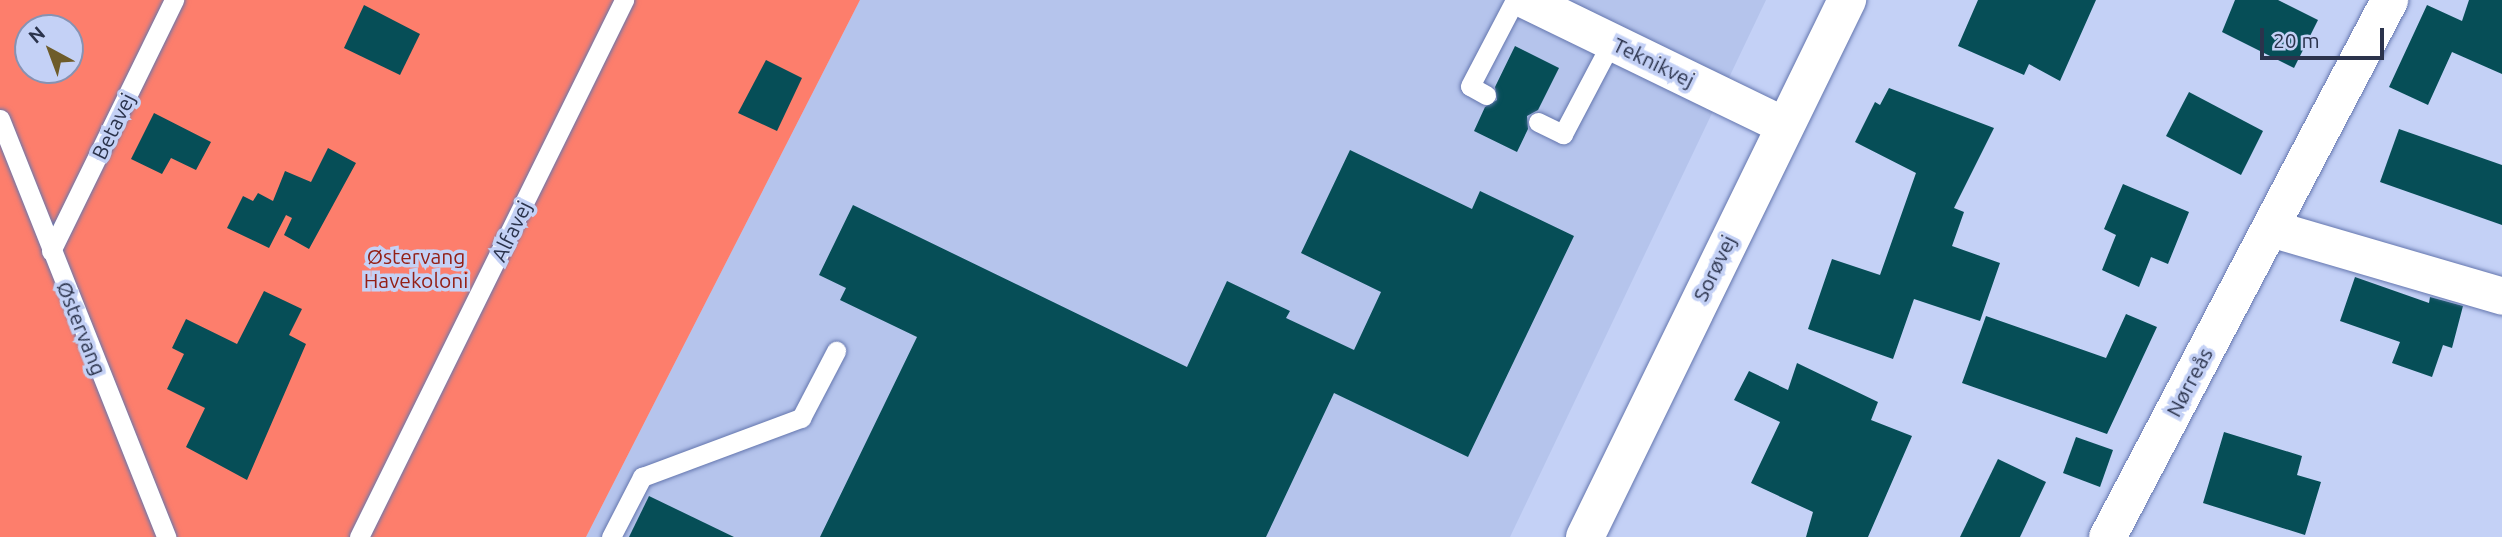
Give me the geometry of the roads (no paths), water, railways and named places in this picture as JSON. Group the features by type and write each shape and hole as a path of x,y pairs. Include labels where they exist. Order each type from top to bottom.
{"street":[{"name":"Teknikvej","path":"1526,0 1566,9 1612,41 1783,125"},
{"name":"Sorøvej","path":"1585,537 1783,125 1847,0"},
{"name":"Nørreås","path":"2107,537 2389,0"},
{"path":"2270,228 2502,296"}],"lane":[{"name":"Betavej","path":"51,251 174,0"},
{"name":"Alfavej","path":"359,537 624,0"},
{"path":"1486,95 1470,86 1515,0"},
{"path":"1538,122 1563,134 1612,41"},
{"name":"Østervang","path":"0,119 166,537"},
{"path":"611,537 642,477 801,418 836,351"}],"park label":[{"name":"Østervang Havekoloni","path":"416,268"}]}
